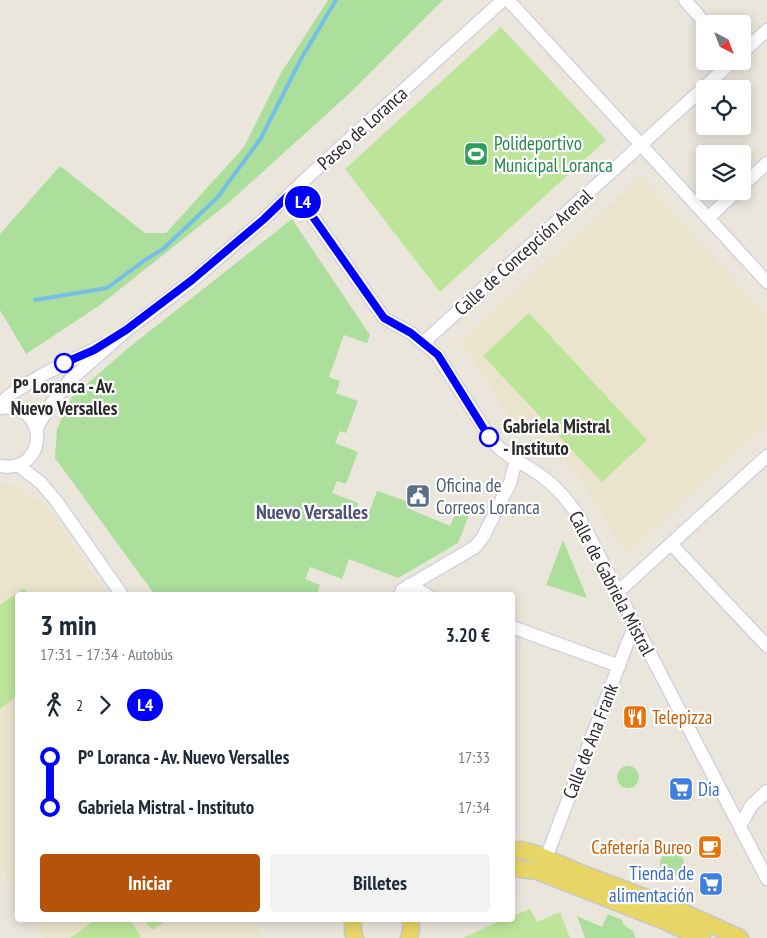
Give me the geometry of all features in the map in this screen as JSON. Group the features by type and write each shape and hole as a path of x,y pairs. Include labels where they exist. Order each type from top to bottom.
{"main road":[{"path":"515,851 521,850 546,858 678,910 740,938"},
{"path":"515,868 537,871 667,922 702,938"},
{"path":"352,922 355,938"}],"street":[{"name":"Paseo de Loranca","path":"36,429 51,404 70,380 126,330 192,280 264,219 503,0"},
{"path":"508,0 767,282"},
{"path":"685,0 698,15"},
{"path":"751,45 767,30"},
{"name":"Calle de Concepción Arenal","path":"424,342 723,70"},
{"path":"751,178 767,163"},
{"name":"Calle de Gabriela Mistral","path":"294,190 384,318 424,342 438,355 493,442 500,450 543,477 555,487 578,515 767,879"},
{"path":"708,218 727,200"},
{"name":"Paseo de Loranca","path":"0,404 11,394 42,374 94,350 126,330"},
{"path":"0,408 18,409 32,420 36,429 36,446 32,455 18,465 0,466"},
{"path":"619,591 767,456"},
{"path":"401,592 475,547 484,537 510,483 516,460"},
{"path":"18,465 41,483 57,502 120,592"},
{"path":"671,544 767,646"},
{"path":"409,586 421,592"},
{"name":"Calle de Ana Frank","path":"546,858 636,625"},
{"path":"515,628 619,666"},
{"path":"740,826 752,806 767,791"}],"shaded area":[{"path":"641,177 767,315 767,424 626,554 573,467 519,431 460,341"},
{"path":"0,484 12,485 46,506 105,592 15,592 15,892 0,866"},
{"path":"34,922 253,922 265,938 43,938"}],"green space":[{"path":"328,0 443,0 351,92 226,205 100,305 26,354 0,310 0,234 60,166 145,233 166,233 244,147 281,73"},
{"name":"Polideportivo Municipal Loranca","path":"501,27 606,140 440,292 345,169"},
{"path":"292,219 370,335 367,343 344,335 329,377 340,381 336,393 358,401 346,433 340,431 335,443 358,452 346,484 337,481 332,493 358,503 357,508 369,513 377,491 409,502 407,508 450,526 458,508 470,513 458,543 398,578 349,559 342,579 310,567 305,579 320,585 318,592 153,592 55,458 57,429 71,398 127,349"},
{"path":"529,313 647,440 602,482 483,356"},
{"path":"563,540 587,598 546,585"},
{"path":"24,588 27,592 18,592"},
{"path":"15,594 15,698 0,709 0,605"},
{"path":"628,766 636,769 639,777 636,785 628,788 620,785 617,777 620,769"},
{"path":"672,852 680,856 684,864 680,872 672,876 664,872 660,864 664,856"},
{"path":"530,909 537,922 560,912 570,938 463,938 498,922 515,922 515,915"},
{"path":"608,914 622,920 623,924 634,932 635,938 585,938 577,916 602,927"},
{"path":"92,922 131,922 141,936 139,938 70,938"},
{"path":"146,922 163,922 152,930"}],"waterway":[{"path":"35,300 107,288 163,249 217,198 261,138 301,59 336,0"}],"bus line":[{"name":"L4","path":"64,363 94,350 126,330 192,280 264,219 294,190 384,318 411,333 438,355 489,437"}],"place":[{"name":"Polideportivo Municipal Loranca","path":"476,154"},
{"name":"Pº Loranca - Av. Nuevo Versalles","path":"64,363"},
{"name":"Gabriela Mistral - Instituto","path":"489,437"},
{"name":"Oficina de Correos Loranca","path":"418,496"},
{"name":"Telepizza","path":"635,717"},
{"name":"Dia","path":"681,789"},
{"name":"Cafetería Bureo","path":"710,847"},
{"name":"Tienda de alimentación","path":"711,884"}],"district":[{"name":"Nuevo Versalles","path":"312,512"}]}
